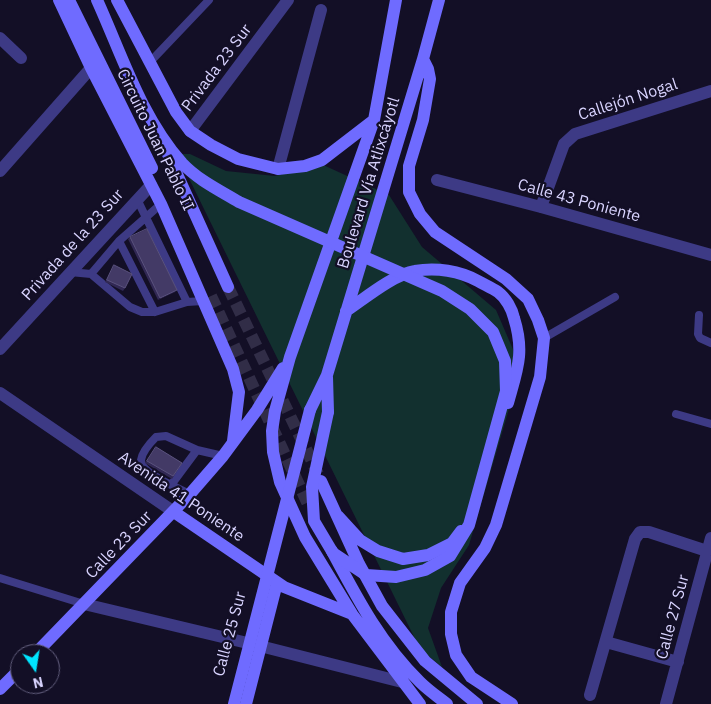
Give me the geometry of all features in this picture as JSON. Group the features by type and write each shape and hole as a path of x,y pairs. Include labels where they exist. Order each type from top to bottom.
{"main road":[{"path":"59,0 91,68 207,298 233,368 239,392 233,441"},
{"name":"Circuito Juan Pablo II","path":"69,0 143,151 207,298"},
{"path":"97,0 147,112 163,138 183,164 208,184 239,202 442,291 470,309 493,332 505,361 506,391 469,525 450,556 425,570 396,577 366,575 333,554 314,521 312,487 328,412 327,374"},
{"name":"Circuito Juan Pablo II","path":"97,0 228,287"},
{"path":"117,0 176,112 190,131 211,145 238,159 278,169 305,166 322,160 374,120"},
{"name":"Boulevard Vía Atlixcáyotl","path":"327,374 424,59 439,0"},
{"name":"Boulevard Vía Atlixcáyotl","path":"290,357 374,120 394,5"},
{"path":"424,59 430,78 423,120 409,166 409,192 420,214 435,232 506,279 528,299 544,338 540,376 496,525 485,548 460,583 451,612 451,634 456,655 471,677 512,704"},
{"path":"338,516 360,540 378,551 403,559 428,555 452,543 475,511 519,365 520,349 518,330 512,310 500,293 472,278 442,270 414,271 383,285 346,311"},
{"path":"290,357 275,411 272,431 273,452 280,482 306,537 352,614 420,704"},
{"name":"Calle 23 Sur","path":"45,644 190,494 257,410 290,357"},
{"path":"234,704 310,410 327,374"},
{"path":"322,481 359,564 382,606 425,661 477,704"},
{"path":"308,504 360,604 379,635 420,682 447,704"},
{"name":"Avenida 41 Poniente","path":"174,512 277,583 352,614"},
{"name":"Calle 25 Sur","path":"228,704 263,573"},
{"name":"Calle 25 Sur","path":"246,704 277,583"},
{"path":"0,690 10,680"}],"street":[{"name":"Privada 23 Sur","path":"190,131 288,0"},
{"path":"278,169 321,10"},
{"path":"0,38 21,58"},
{"path":"0,171 91,68"},
{"name":"Callejón Nogal","path":"541,207 564,144 574,134 711,91"},
{"name":"Calle 43 Poniente","path":"437,180 711,255"},
{"name":"Privada de la 23 Sur","path":"0,349 136,199 151,185"},
{"name":"Avenida 41 Poniente","path":"0,393 174,512"},
{"path":"590,695 634,539 640,532 649,532 707,551"},
{"name":"Calle 27 Sur","path":"666,704 711,538"},
{"path":"84,604 246,642 402,682"},
{"path":"606,642 678,662"}],"lane":[{"path":"150,62 209,0"},
{"path":"136,199 187,302"},
{"path":"91,274 119,242 161,204"},
{"path":"119,242 155,312"},
{"path":"70,272 91,274 130,307 142,312 155,312 207,298"},
{"path":"544,338 615,297"},
{"path":"699,315 698,334 700,338 711,342"},
{"path":"676,414 711,424"},
{"path":"190,494 171,485 142,466 141,460 152,440 166,436 197,450 222,456"},
{"path":"171,485 197,450"},
{"path":"0,578 84,604"}],"green space":[{"path":"177,154 190,154 226,171 275,176 321,164 389,195 422,247 496,310 521,368 469,545 441,588 428,628 442,667 420,649"}],"building":[{"path":"147,229 177,290 160,298 130,237"},
{"path":"114,265 132,274 125,288 107,280"},
{"path":"156,447 182,463 173,476 147,461"}],"tunnel":[{"path":"228,287 318,474"},
{"path":"211,296 308,504"}]}
